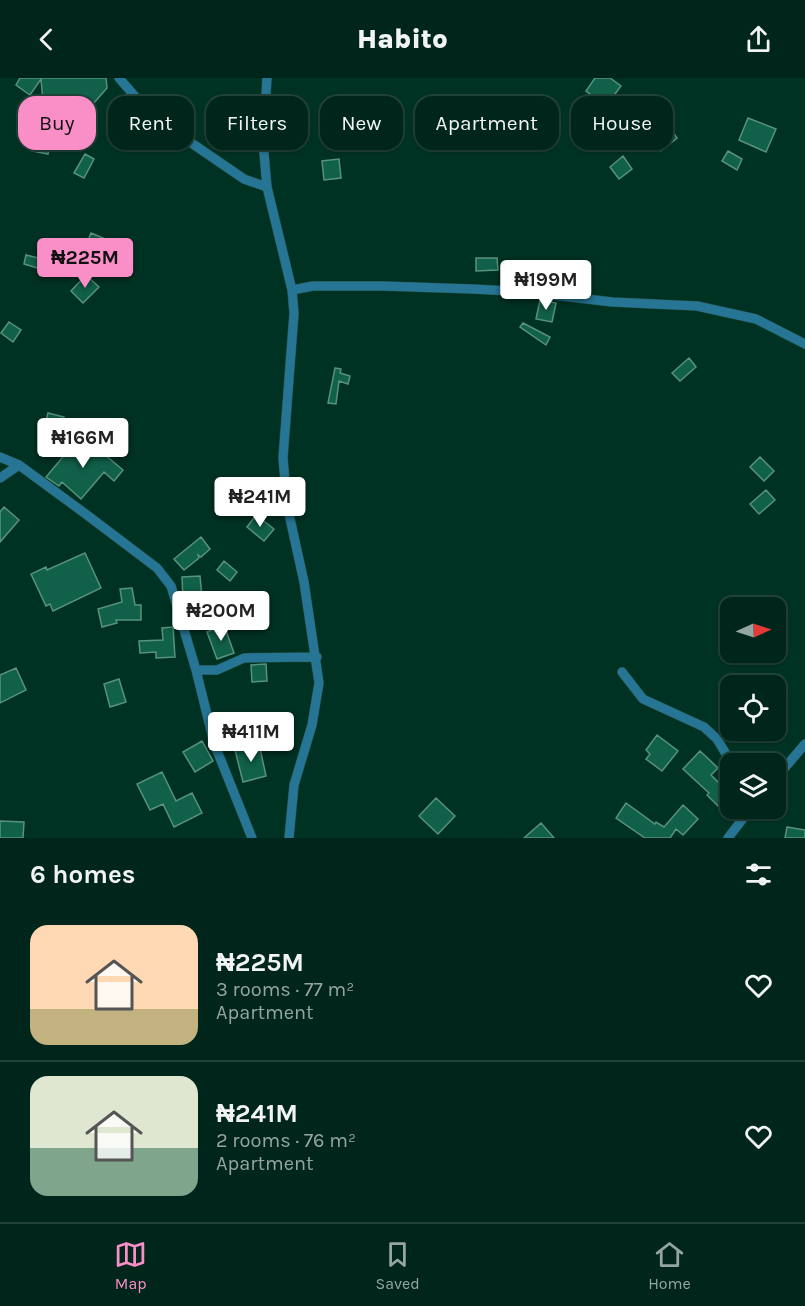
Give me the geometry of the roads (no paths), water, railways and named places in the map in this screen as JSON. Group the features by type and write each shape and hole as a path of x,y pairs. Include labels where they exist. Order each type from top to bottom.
{"street":[{"path":"119,78 152,116 244,179 267,187"},
{"path":"267,78 263,142 267,187 292,290 294,313 283,458 287,505 304,582 317,657 319,683 312,725 294,785 289,838"},
{"path":"292,290 313,286 473,289 527,292 612,302 697,306 756,319 805,344"},
{"path":"0,457 19,465 157,568 171,586 196,670 214,743 252,838"},
{"path":"0,478 19,465"},
{"path":"196,670 217,670 244,658 317,657"},
{"path":"622,672 643,699 704,727 717,739 725,753"},
{"path":"786,766 805,744"},
{"path":"728,838 742,819"}]}
